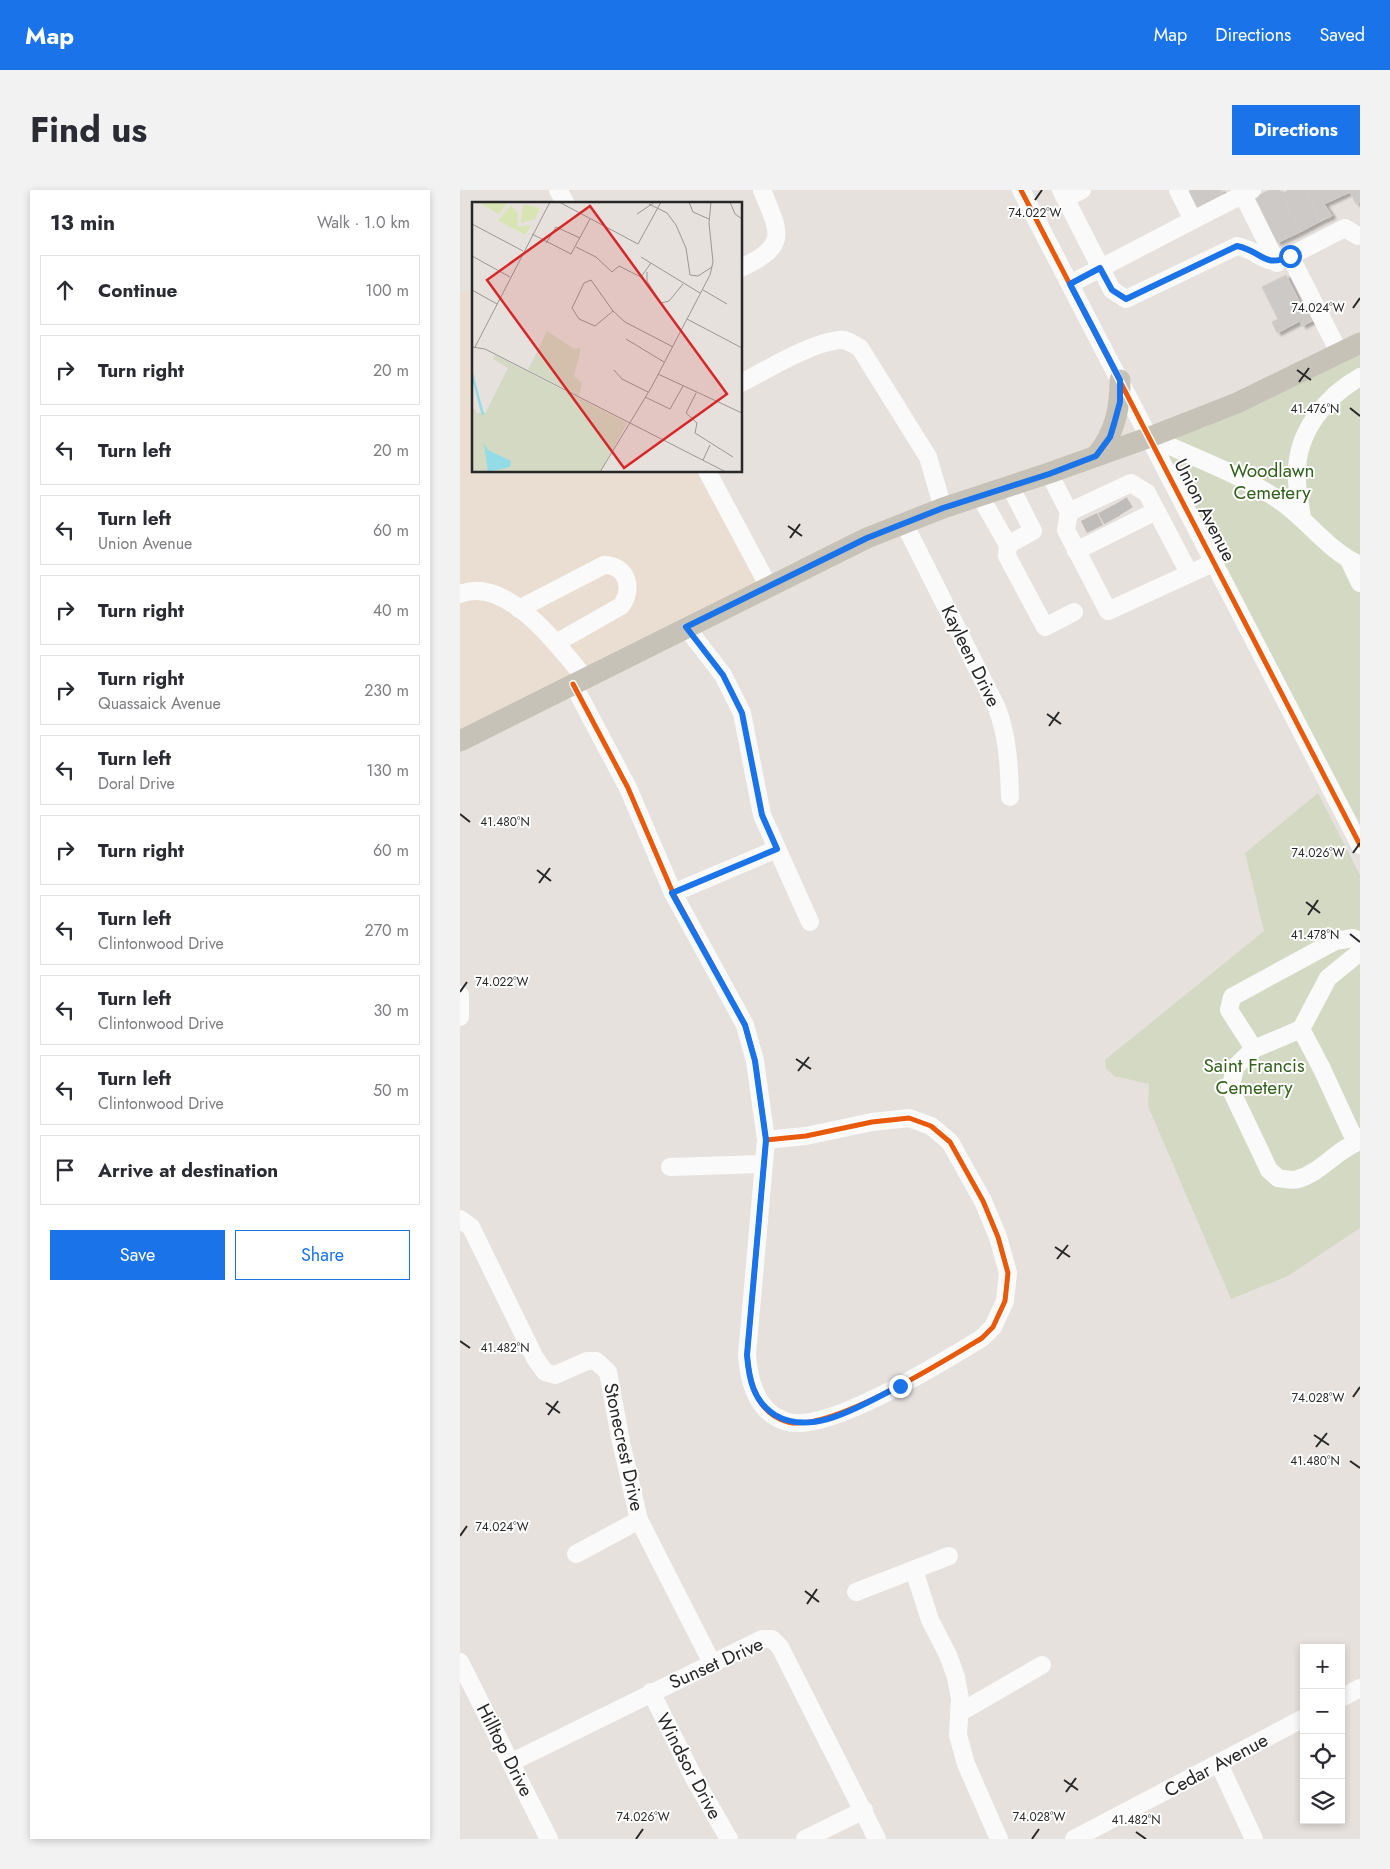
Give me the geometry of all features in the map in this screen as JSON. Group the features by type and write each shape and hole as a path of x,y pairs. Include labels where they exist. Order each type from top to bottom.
{"main road":[{"path":"460,741 867,538 943,508 1049,474 1237,403 1360,342"},
{"path":"1096,456 1110,437 1120,402 1120,380"}],"street":[{"path":"558,190 565,202"},
{"path":"742,267 768,254 774,246 778,235 762,190"},
{"name":"Union Avenue","path":"1021,190 1360,845"},
{"path":"1082,190 1063,194 1112,290 1126,299 1237,246 1248,248 1268,261 1284,259 1345,228 1359,237"},
{"path":"1178,190 1193,220"},
{"path":"1070,284 1247,192 1339,352"},
{"path":"742,383 816,346 840,340 849,341 860,348 928,457 943,508"},
{"path":"1302,518 1296,473 1299,450 1320,409 1340,390 1360,377"},
{"path":"1150,437 1264,490 1302,518 1355,563 1360,584"},
{"path":"708,472 769,587"},
{"path":"1049,474 1087,520"},
{"path":"1087,520 1115,510 1131,483 1147,493 1189,573"},
{"path":"1008,545 1033,531 1010,486"},
{"path":"980,496 1008,545 1007,556 1045,627 1074,612"},
{"path":"1156,510 1115,510 1066,530 1108,611 1215,562"},
{"path":"1076,550 1087,520"},
{"name":"Kayleen Drive","path":"904,523 998,708 1006,732 1009,755 1010,797"},
{"path":"519,609 604,565 613,565 622,571 627,579 628,589 626,599 621,606 556,643"},
{"path":"460,594 469,591 499,595 519,609 556,643 579,681 628,788 672,893 745,1025 755,1061 766,1140 762,1164 747,1355 753,1390 764,1408 787,1422 815,1422 824,1419 900,1386 982,1338 993,1327 1005,1301 1008,1274 998,1237 983,1201 950,1142 931,1126 909,1118 872,1122 806,1136 766,1140"},
{"path":"686,627 723,675 742,713 762,815 810,922"},
{"path":"672,893 777,849"},
{"path":"1254,1049 1229,1010 1232,996 1335,941 1353,938 1360,941"},
{"path":"1315,952 1328,978"},
{"path":"1301,1029 1351,1132 1360,1142 1348,1145 1324,1165 1297,1179 1278,1178 1269,1170 1230,1088 1236,1066 1254,1049 1301,1029 1328,978 1360,952"},
{"path":"460,995 460,1017"},
{"path":"670,1167 762,1164"},
{"name":"Stonecrest Drive","path":"460,1219 471,1227 535,1358 545,1372 555,1375 587,1362 596,1361 608,1372 638,1520 712,1663"},
{"path":"576,1554 638,1520"},
{"path":"856,1592 949,1556"},
{"path":"914,1570 930,1620 948,1655 956,1677 960,1699 958,1735 966,1764 999,1839"},
{"name":"Sunset Drive","path":"512,1762 762,1639 772,1639 780,1646 878,1839"},
{"name":"Hilltop Drive","path":"460,1662 512,1762 549,1839"},
{"path":"959,1713 1042,1665"},
{"path":"1345,1696 1360,1688"},
{"name":"Windsor Drive","path":"651,1692 694,1780 729,1839"},
{"name":"Cedar Avenue","path":"1074,1839 1300,1720"},
{"path":"1219,1764 1254,1839"},
{"path":"805,1839 864,1810"}],"shaded area":[{"path":"472,288 472,472 708,472 769,587 460,741 460,295"}],"green space":[{"name":"Woodlawn Cemetery","path":"1360,343 1360,852 1150,437"},
{"name":"Saint Francis Cemetery","path":"1318,793 1360,875 1360,1228 1288,1276 1231,1299 1148,1106 1149,1084 1114,1076 1106,1068 1105,1060 1264,931 1245,853"}],"building":[{"path":"1192,190 1221,190 1226,200 1199,213 1188,192"},
{"path":"1270,190 1279,190 1300,232 1277,243 1255,197"},
{"path":"1289,190 1306,190 1321,221 1300,232 1281,194"},
{"path":"1306,190 1360,190 1360,202 1356,204 1350,192 1324,204 1332,216 1321,221"},
{"path":"1286,275 1304,311 1309,308 1314,320 1302,326 1300,321 1277,333 1272,322 1278,319 1262,287"}],"tunnel":[{"path":"1119,502 1125,512"},
{"path":"1106,509 1112,520"},
{"path":"1089,517 1095,529"}],"cycle path":[{"path":"1021,190 1360,845"},
{"path":"573,684 628,788 673,893 745,1025 755,1061 766,1140 806,1136 872,1122 909,1118 931,1126 950,1142 983,1201 998,1237 1008,1273 1005,1301 993,1327 982,1338 915,1378 886,1393 830,1417 807,1422 788,1422 769,1412 762,1405 753,1386 747,1355 766,1140"}],"route":[{"path":"900,1386 843,1412 815,1422 802,1423 787,1422 764,1408 753,1390 748,1371 747,1355 762,1164 766,1140 755,1061 745,1025 672,893 777,849 762,815 742,713 723,675 686,627 867,538 943,508 1049,474 1096,456 1110,437 1118,413 1120,380 1070,284 1100,268 1112,290 1118,296 1126,299 1237,246 1248,248 1268,261 1277,263 1290,256"}]}
